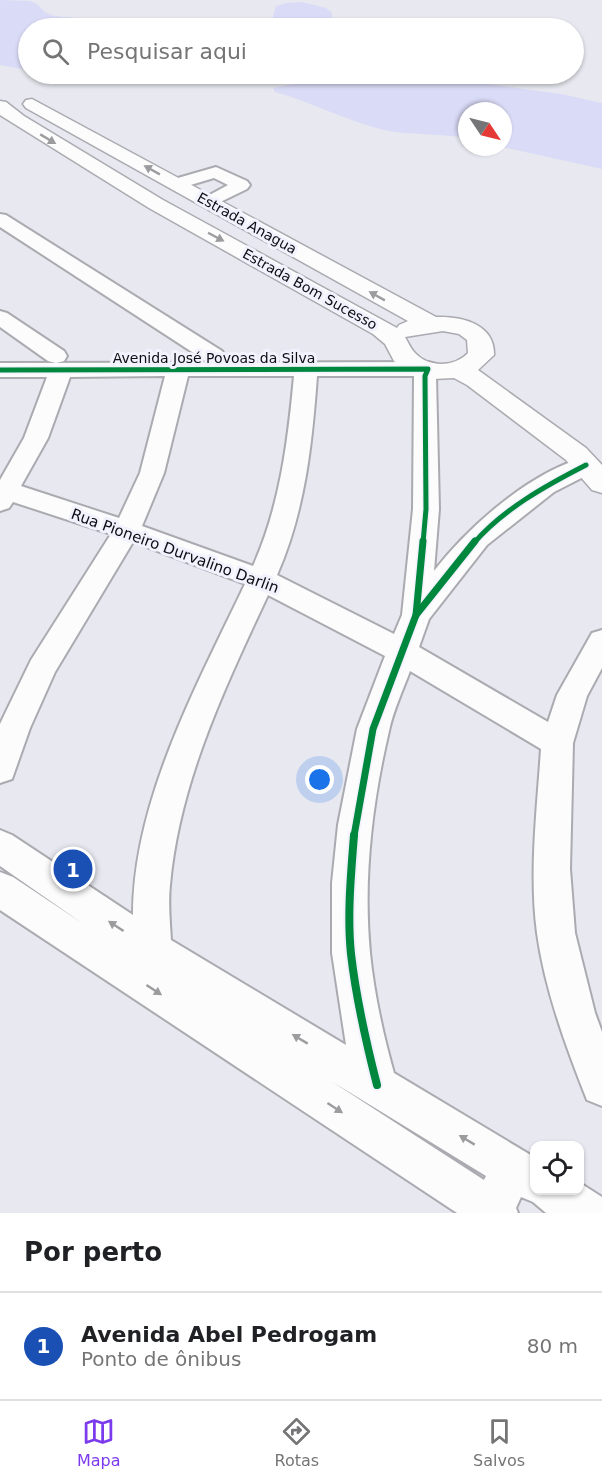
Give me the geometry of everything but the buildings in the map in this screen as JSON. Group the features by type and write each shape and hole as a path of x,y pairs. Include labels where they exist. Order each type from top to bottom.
{"main road":[{"name":"Estrada Anagua","path":"0,90 16,95 429,323 449,324 474,333 482,344 481,355"},
{"name":"Estrada Bom Sucesso","path":"0,106 18,120 146,198 382,329 415,365 428,369 457,370 518,401"},
{"path":"399,347 404,332 429,323"},
{"name":"Estrada Bom Sucesso","path":"481,355 487,369 518,401 576,454 597,468"},
{"path":"457,370 472,364 481,355"}],"street":[{"path":"177,184 216,172 240,185 210,202"},
{"path":"0,219 214,356"},
{"path":"0,316 59,363 36,438 4,497"},
{"name":"Avenida José Povoas da Silva","path":"0,370 59,363 214,356 382,354 399,347"},
{"name":"Avenida José Povoas da Silva","path":"0,356 59,363 178,370 428,369"},
{"path":"377,1085 364,1036 351,953 350,883 355,825 373,729 416,615 426,509 425,376 428,369"},
{"path":"0,770 14,728 42,668 127,530 152,473 178,370"},
{"path":"152,950 152,885 165,819 180,765 219,668 262,580 285,516 299,453 306,370"},
{"path":"416,615 478,538 516,506 546,486 597,468"},
{"name":"Rua Pioneiro Durvalino Darlin","path":"4,497 127,530 262,580 402,651 557,743"},
{"path":"602,641 572,695 557,743 552,869 556,933 575,1013 602,1085"},
{"path":"0,846 56,908 136,978 494,1212 523,1174 152,950 56,908 0,889"},
{"path":"557,1195 586,1213"}],"shaded area":[{"path":"0,0 30,1 54,16 76,18 18,18 18,68 0,65"},
{"path":"302,2 326,8 332,13 332,17 273,18 276,6"},
{"path":"293,84 487,84 561,94 602,103 602,169 512,149 512,102 458,102 458,137 380,129 275,92 273,88"}],"cycle path":[{"path":"0,370 428,369 425,376 426,509 416,615"},
{"path":"377,1085 364,1036 351,953 350,883 355,825 373,729 416,615 447,574 478,538 517,506 545,486 586,465"}],"place":[{"name":"Avenida Abel Pedrogam","path":"73,869"}]}
